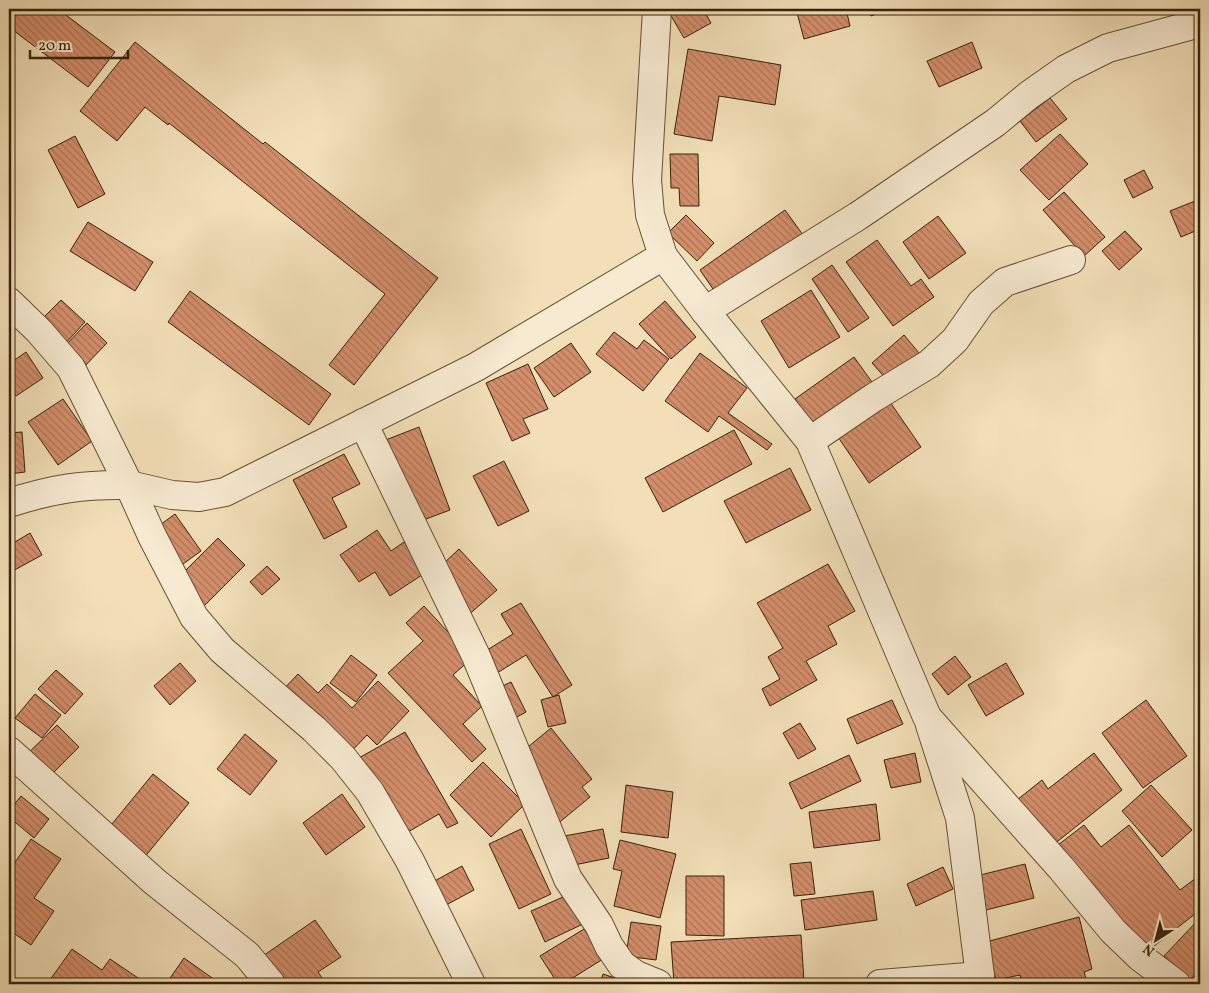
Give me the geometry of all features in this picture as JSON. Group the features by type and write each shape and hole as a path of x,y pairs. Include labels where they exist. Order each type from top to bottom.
{"street":[{"path":"657,9 647,180 650,215 663,256 810,441 927,716 960,818 980,980 880,984"},
{"path":"705,311 858,216 995,123 1029,95 1066,69 1108,48 1200,23"},
{"path":"9,503 36,494 76,486 130,485 172,495 199,497 225,492 476,367 663,256"},
{"path":"810,441 873,398 928,364 955,340 981,303 1005,282 1071,260"},
{"path":"9,302 39,331 71,368 130,485 152,536 194,616 222,650 314,729 337,752 370,792 410,861 471,984"},
{"path":"363,423 476,656 568,879 599,925 609,946 617,974 636,974 658,984"},
{"path":"927,716 1061,868 1113,931 1140,957 1176,984"},
{"path":"9,751 156,882 246,955 271,984"}],"building":[{"path":"17,9 58,9 115,52 88,87 9,27 9,19"},
{"path":"667,9 703,9 711,23 684,38"},
{"path":"796,9 846,9 850,26 804,39"},
{"path":"868,9 890,9 871,16"},
{"path":"135,42 263,144 265,142 438,278 354,385 329,365 385,294 169,123 168,125 145,107 117,141 80,111"},
{"path":"972,42 982,68 939,87 927,61"},
{"path":"688,49 781,65 775,105 719,96 712,141 674,134"},
{"path":"1050,98 1067,119 1036,142 1020,121"},
{"path":"1060,134 1088,164 1049,200 1020,170"},
{"path":"75,136 105,194 78,208 48,150"},
{"path":"670,154 698,154 699,206 680,206 679,188 671,188"},
{"path":"1144,170 1153,188 1133,198 1124,180"},
{"path":"1064,192 1105,237 1084,256 1043,210"},
{"path":"1200,199 1200,229 1181,237 1170,211"},
{"path":"785,210 803,235 798,269 784,278 779,271 726,308 700,270"},
{"path":"686,215 714,243 697,261 668,233"},
{"path":"938,216 966,253 929,279 903,242"},
{"path":"88,222 153,262 135,291 70,251"},
{"path":"1125,231 1142,249 1119,270 1102,251"},
{"path":"877,240 911,286 921,279 934,297 893,326 846,262"},
{"path":"832,265 869,318 848,332 812,279"},
{"path":"811,290 840,337 789,368 761,321"},
{"path":"190,291 331,394 309,425 168,322"},
{"path":"61,300 85,322 63,346 38,323"},
{"path":"665,301 696,337 671,359 639,324"},
{"path":"87,323 107,343 81,370 61,350"},
{"path":"614,332 637,349 644,340 669,359 643,391 596,354"},
{"path":"904,335 919,353 888,381 872,363"},
{"path":"571,343 591,372 554,397 534,368"},
{"path":"26,352 43,378 16,396 9,385 9,364"},
{"path":"700,353 747,388 728,413 772,444 767,450 719,416 708,432 665,401"},
{"path":"854,357 877,389 818,431 795,399"},
{"path":"528,364 548,409 523,419 530,433 512,441 486,383"},
{"path":"883,392 921,447 869,483 832,428"},
{"path":"63,399 92,441 58,465 28,422"},
{"path":"419,427 450,510 410,525 378,443"},
{"path":"734,430 752,464 663,512 645,478"},
{"path":"22,432 25,472 9,474 9,433"},
{"path":"344,454 360,484 332,498 347,527 324,539 293,480"},
{"path":"504,461 529,511 498,526 473,476"},
{"path":"790,468 811,510 746,543 724,501"},
{"path":"175,514 201,551 176,569 149,533"},
{"path":"9,530 15,542 30,533 42,555 9,573"},
{"path":"377,530 391,551 404,542 425,573 390,596 375,572 359,582 340,555"},
{"path":"218,538 245,565 204,606 177,579"},
{"path":"459,549 497,590 466,617 429,577"},
{"path":"828,564 855,611 828,626 837,644 806,661 817,680 770,706 762,689 780,679 768,657 783,648 757,603"},
{"path":"267,566 280,579 262,595 250,582"},
{"path":"521,603 572,685 553,697 526,655 489,678 476,657 513,634 501,614"},
{"path":"424,606 472,658 453,675 482,706 463,724 486,749 472,762 388,673 423,641 406,623"},
{"path":"351,655 377,675 356,702 330,683"},
{"path":"955,656 971,677 948,695 932,674"},
{"path":"180,663 196,681 170,705 154,686"},
{"path":"1006,663 1024,694 986,716 968,685"},
{"path":"56,670 83,694 65,714 38,689"},
{"path":"298,674 318,693 327,684 352,708 378,681 409,711 377,745 367,735 347,756 280,693"},
{"path":"511,682 526,712 504,724 488,693"},
{"path":"35,694 61,715 42,738 15,718"},
{"path":"559,695 566,723 548,727 541,700"},
{"path":"892,700 903,724 857,744 847,719"},
{"path":"1146,700 1187,756 1143,788 1102,733"},
{"path":"800,723 816,749 798,759 783,733"},
{"path":"57,725 79,747 42,784 19,762"},
{"path":"551,728 592,779 582,787 590,797 555,826 506,765"},
{"path":"405,732 458,823 447,828 439,814 401,836 357,759"},
{"path":"245,734 277,761 250,795 217,769"},
{"path":"915,753 921,782 891,788 884,760"},
{"path":"1094,753 1122,790 1048,849 1012,804 1042,780 1048,789"},
{"path":"849,755 861,781 801,809 789,783"},
{"path":"483,762 525,804 491,837 450,795"},
{"path":"153,774 189,803 143,859 107,830"},
{"path":"626,785 673,792 668,838 621,832"},
{"path":"1151,785 1192,830 1162,857 1122,811"},
{"path":"342,794 365,827 326,855 303,823"},
{"path":"21,796 49,819 34,838 9,817 9,811"},
{"path":"876,804 880,840 814,848 809,812"},
{"path":"1084,825 1101,847 1129,825 1180,890 1200,875 1200,910 1144,954 1058,845"},
{"path":"521,829 551,894 519,909 489,844"},
{"path":"603,829 609,858 554,869 547,839"},
{"path":"31,839 61,859 34,898 54,911 31,945 9,930 9,871"},
{"path":"620,840 676,854 660,918 614,906 622,871 613,869"},
{"path":"811,862 815,894 794,896 790,864"},
{"path":"1025,864 1034,898 986,910 976,876"},
{"path":"462,866 474,890 433,912 420,889"},
{"path":"943,867 953,889 916,906 907,884"},
{"path":"686,876 724,876 724,936 686,935"},
{"path":"873,891 877,920 805,930 801,900"},
{"path":"570,894 583,924 545,942 531,911"},
{"path":"1079,917 1092,969 1084,972 1087,982 1080,984 1022,984 1020,975 996,980 986,942"},
{"path":"1200,918 1200,969 1190,980 1164,956"},
{"path":"315,920 341,957 318,972 322,978 313,984 275,984 257,960"},
{"path":"631,922 661,926 656,960 626,956"},
{"path":"584,929 603,959 563,984 558,984 540,956"},
{"path":"801,935 804,981 742,984 674,984 671,942"},
{"path":"72,949 102,970 110,959 147,984 47,984"},
{"path":"184,958 215,980 211,984 166,984"},
{"path":"603,974 632,984 600,984"}]}
